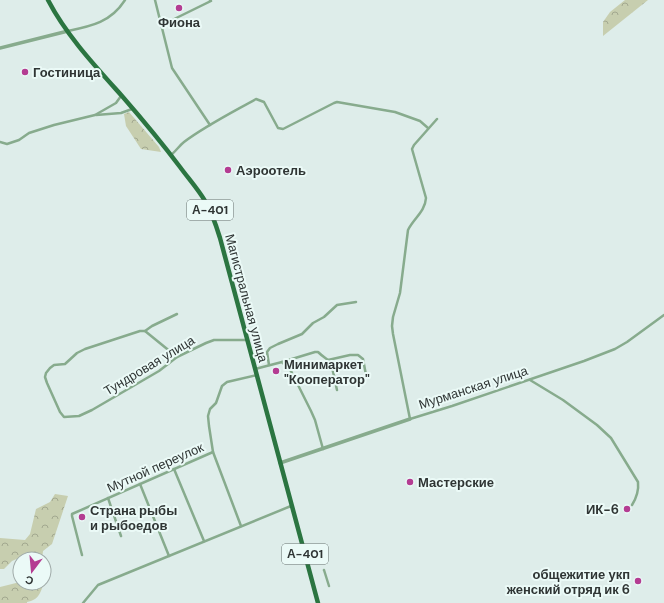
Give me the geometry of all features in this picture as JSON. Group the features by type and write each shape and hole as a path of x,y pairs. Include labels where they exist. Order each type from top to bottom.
{"main road":[{"name":"Магистральная улица","path":"48,0 68,31 95,65 133,108 205,201 215,223 318,603"}],"street":[{"path":"0,48 98,24 117,12 125,0"},
{"path":"155,0 172,68 210,125"},
{"path":"162,25 211,1 210,0"},
{"path":"95,115 116,103 122,96"},
{"path":"170,155 183,143 210,125 256,99 264,102 278,128 280,129 285,128 337,102 394,112 420,121 428,128"},
{"path":"0,142 7,144 19,140 29,133 54,125 95,115 121,113 133,108"},
{"path":"410,419 393,334 393,317 400,293 408,230 426,204 426,198 412,149 414,144 437,119"},
{"path":"269,365 267,352 270,348 302,334 337,306 356,302"},
{"path":"177,314 145,330 177,357"},
{"name":"Мурманская улица","path":"280,463 584,361 615,349 664,315"},
{"name":"Тундровая улица","path":"145,330 86,348 77,353 65,364 54,365 50,368 45,377 60,412 64,417 79,416 92,410 159,371 177,357 214,340 247,340"},
{"path":"255,369 318,352 321,356 328,360 337,390"},
{"path":"328,360 350,355 358,355 363,359 366,375"},
{"path":"282,362 291,371 312,411 323,449"},
{"name":"Мутной переулок","path":"82,556 72,514 213,452 208,416 210,409 216,403 222,386 227,382 257,375"},
{"path":"530,379 598,425 611,438 638,482 639,490 632,505"},
{"path":"213,452 241,526"},
{"path":"174,469 204,541"},
{"path":"140,484 169,556"},
{"path":"108,498 121,536"},
{"path":"83,603 98,585 292,506"},
{"path":"324,570 329,586"}],"green space":[{"path":"625,0 648,0 603,36 603,22 610,12"},
{"path":"129,112 159,147 161,152 141,149 126,126 124,114"},
{"path":"55,494 68,496 52,544 43,551 12,551 12,561 4,569 0,569 0,538 25,540 30,534 36,509 50,502"},
{"path":"12,584 12,591 41,591 37,598 27,603 0,603 0,587"}],"place":[{"name":"Фиона","path":"179,8"},
{"name":"Гостиница","path":"25,72"},
{"name":"Аэроотель","path":"228,170"},
{"name":"Минимаркет \"Кооператор\"","path":"276,371"},
{"name":"Мастерские","path":"410,482"},
{"name":"ИК-6","path":"627,509"},
{"name":"Страна рыбы и рыбоедов","path":"82,517"},
{"name":"общежитие укп женский отряд ик 6","path":"638,581"}]}
